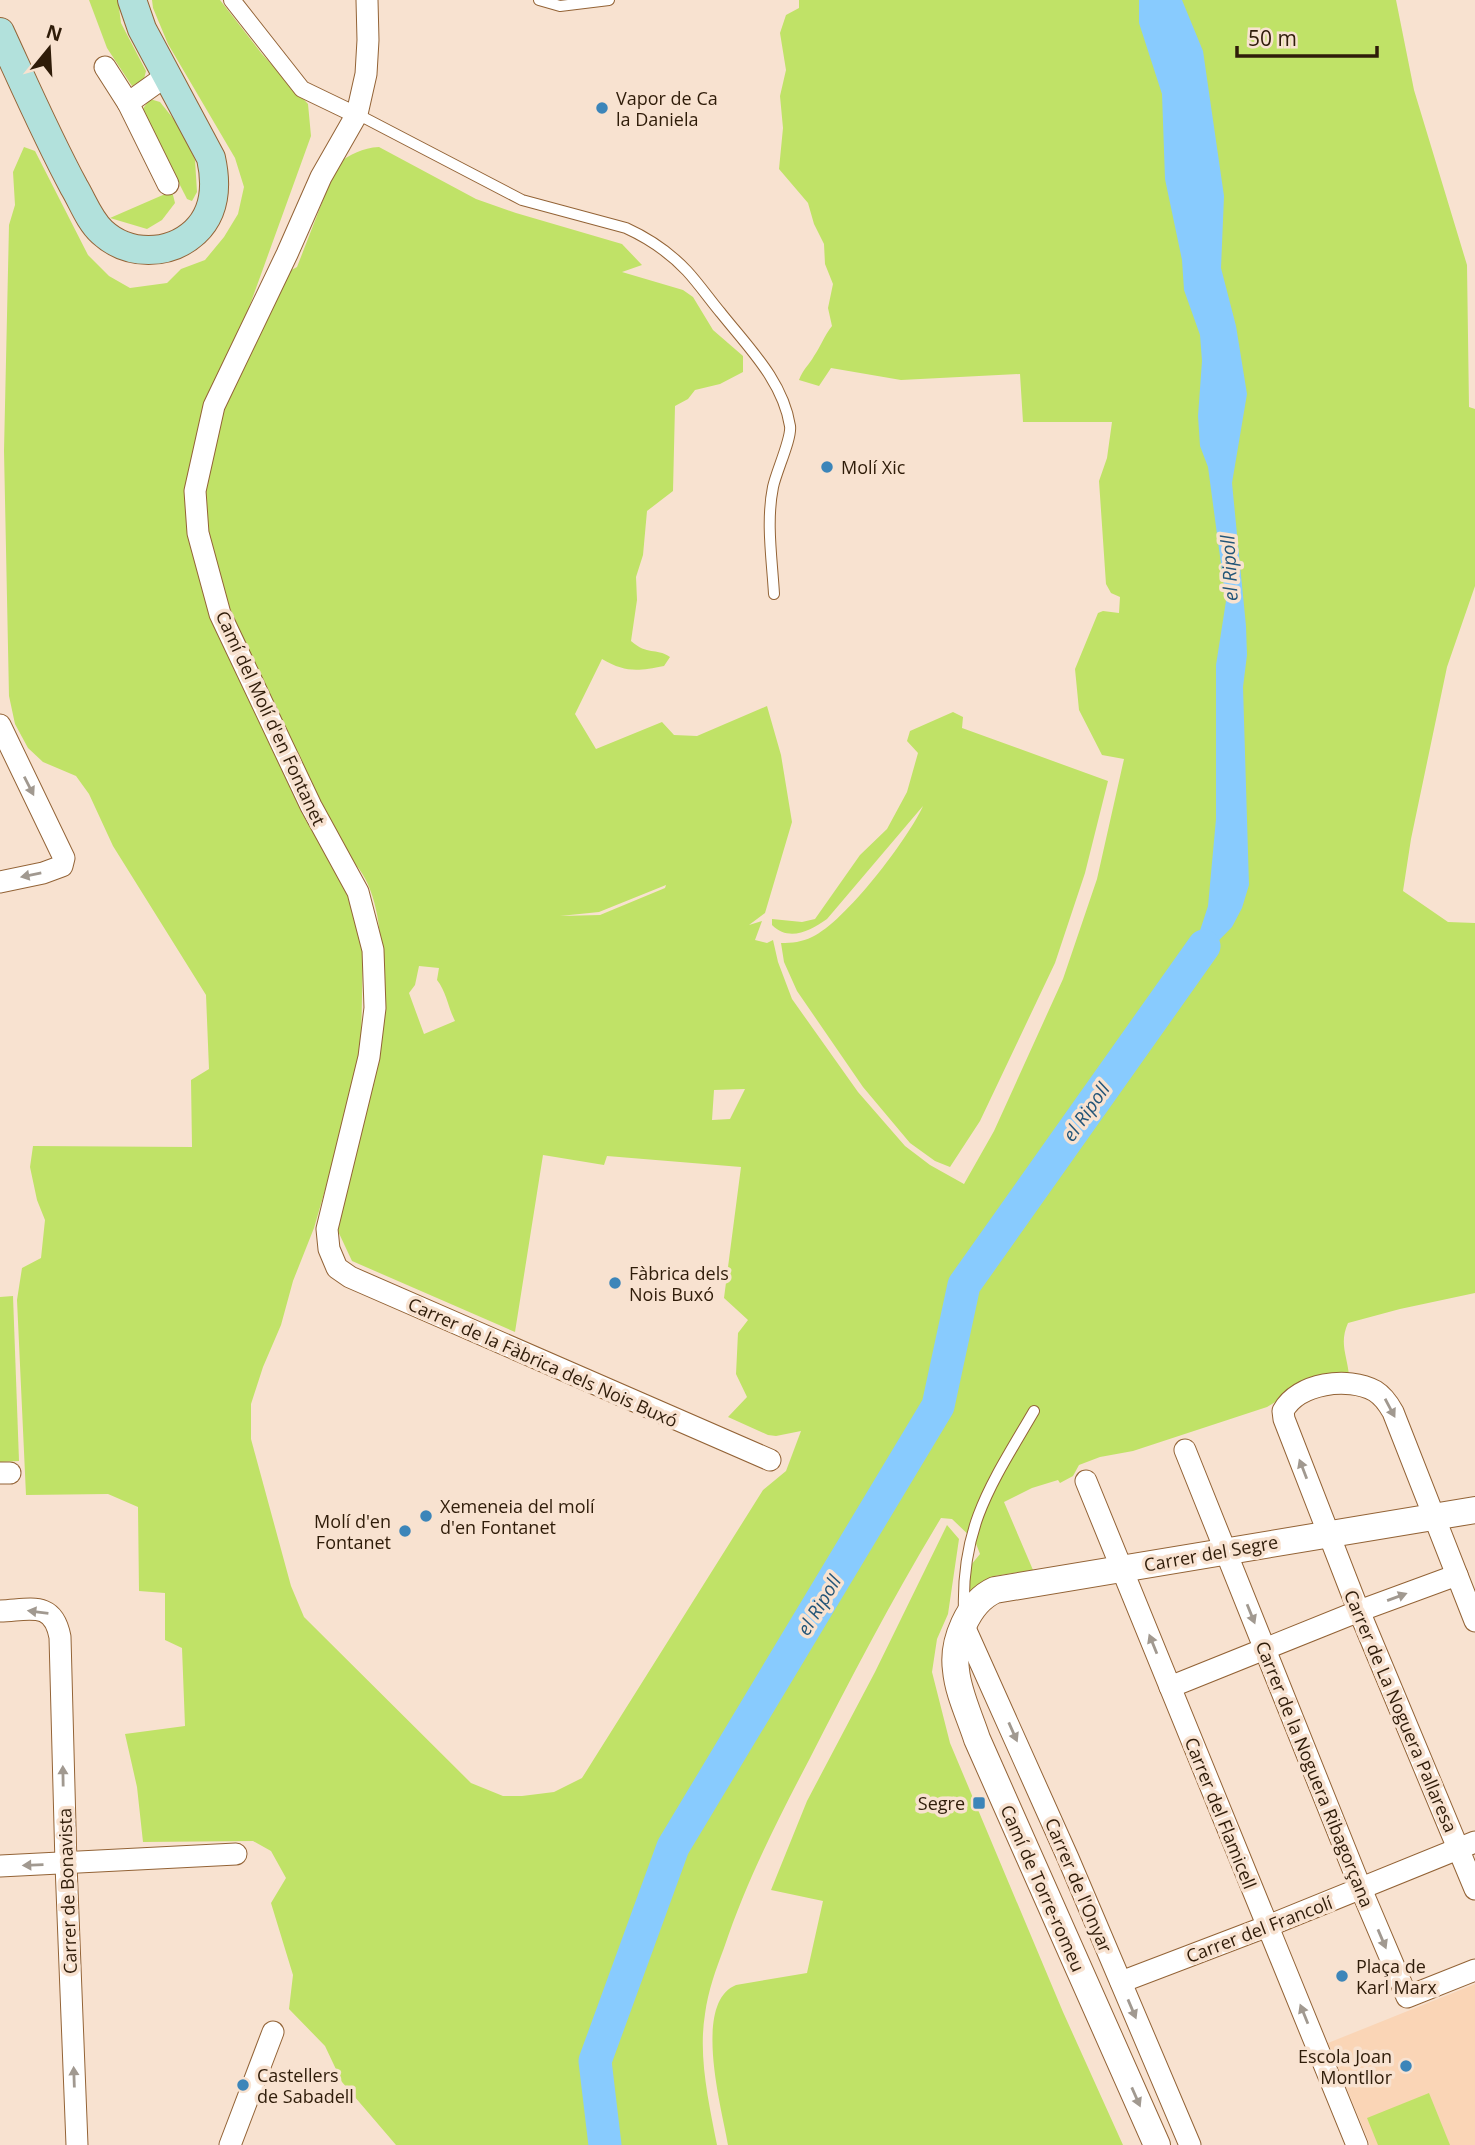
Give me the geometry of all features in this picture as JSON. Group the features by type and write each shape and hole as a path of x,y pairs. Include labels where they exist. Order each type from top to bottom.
{"main road":[{"path":"0,33 90,217 109,237 135,249 165,249 179,244 198,229 208,216 213,202 215,175 211,158 142,29 132,0"}],"street":[{"path":"232,0 302,89 352,113"},
{"name":"Camí del Molí d'en Fontanet","path":"329,1249 327,1229 333,1196 369,1057 375,1007 373,950 358,892 311,806 220,614 198,533 195,491 214,406 352,113 366,74 367,0"},
{"path":"105,67 128,103 168,184"},
{"path":"128,103 166,76"},
{"path":"0,725 64,858 62,866 0,882"},
{"name":"Carrer de la Fàbrica dels Nois Buxó","path":"329,1249 337,1268 350,1277 770,1460"},
{"name":"Carrer de La Noguera Pallaresa","path":"1432,1516 1393,1412 1383,1396 1353,1384 1331,1384 1303,1392 1287,1404 1283,1411 1284,1419 1327,1533 1359,1611 1467,1845 1475,1889"},
{"name":"Carrer de la Noguera Ribagorçana","path":"1185,1450 1360,1889 1407,1997 1475,1970"},
{"name":"Carrer del Flamicell","path":"1086,1481 1357,2145"},
{"name":"Carrer del Segre","path":"964,1626 974,1607 995,1590 1475,1510"},
{"path":"1432,1516 1475,1620"},
{"path":"1170,1687 1457,1575"},
{"name":"Carrer de Bonavista","path":"0,1611 40,1610 50,1613 57,1621 60,1637 77,2145"},
{"name":"Carrer de l'Onyar","path":"964,1626 1190,2145"},
{"name":"Camí de Torre-romeu","path":"964,1626 959,1638 956,1671 977,1739 1157,2145"},
{"path":"971,1720 1000,1707"},
{"name":"Carrer del Francolí","path":"1121,1982 1467,1845"},
{"path":"0,1866 236,1854"},
{"path":"230,2145 273,2032"}],"lane":[{"path":"540,0 560,6 576,6 609,0"},
{"path":"352,113 522,200 626,228 641,235 687,271 772,380 791,428 773,486 770,512 774,594"},
{"path":"964,1626 962,1583 971,1535 986,1493 1034,1411"}],"shaded area":[{"name":"Escola Joan Montllor","path":"1475,1984 1475,2145 1370,2145 1328,2043"}],"green space":[{"path":"89,0 118,0 121,23 146,71 144,79 132,86 107,48"},
{"path":"152,0 220,0 262,54 308,104 311,136 216,399 282,275 297,267 337,164 357,152 379,147 476,199 622,244 642,265 622,272 683,290 693,297 713,330 743,356 743,372 720,384 695,390 688,399 675,406 673,491 647,511 643,555 636,577 637,600 631,641 637,646 670,657 664,666 639,670 618,667 602,659 575,714 596,749 662,722 674,735 697,736 767,706 781,755 792,822 765,913 749,925 762,921 755,940 767,943 773,940 792,999 858,1092 905,1146 930,1165 964,1184 994,1131 1063,979 1097,879 1124,759 1102,755 1079,710 1075,669 1098,613 1119,613 1120,597 1111,593 1106,584 1099,481 1107,458 1112,422 1023,422 1020,374 901,380 831,368 819,386 799,380 832,326 828,308 833,284 825,264 824,244 808,203 779,169 783,128 780,96 786,70 780,33 786,15 799,8 799,0 1396,0 1414,90 1467,265 1469,407 1475,409 1475,586 1447,667 1411,839 1403,891 1448,922 1475,923 1475,1293 1348,1323 1344,1343 1349,1375 1285,1396 1267,1407 1133,1451 1100,1457 1079,1465 1073,1476 1060,1483 1058,1480 1032,1488 1004,1502 1033,1570 995,1576 969,1592 971,1565 980,1554 975,1541 952,1519 941,1518 873,1638 785,1806 752,1876 718,1964 706,2005 703,2030 705,2080 717,2145 396,2145 342,2082 325,2046 289,2009 293,1975 271,1903 286,1878 271,1851 253,1841 143,1842 137,1787 125,1734 185,1726 182,1648 165,1640 165,1593 139,1591 138,1507 108,1494 26,1495 17,1300 22,1268 41,1258 45,1220 37,1200 30,1167 33,1146 192,1147 191,1080 209,1069 206,995 113,846 89,794 76,776 43,762 28,748 15,724 9,696 4,451 9,225 15,205 13,172 24,147 35,151 88,255 109,276 130,288 167,283 181,269 205,260 238,214 244,187 235,158 168,44","holes":["336,853 353,862 368,884 376,909 381,947 337,1229 352,1261 515,1332 543,1155 604,1165 607,1156 741,1167 724,1298 748,1320 738,1333 736,1374 747,1397 728,1417 768,1435 801,1431 786,1471 763,1490 582,1778 554,1792 503,1796 471,1783 304,1617 291,1586 251,1439 251,1404 314,1228 356,1083 361,1044 363,950","666,885 665,888 600,915 560,916 599,912","419,966 439,968 437,980 455,1021 424,1034 409,993 415,985","745,1089 730,1119 712,1120 714,1090"]},
{"path":"150,99 160,102 180,127 195,160 197,192 192,201 187,199 142,110"},
{"path":"172,191 175,203 162,220 147,229 110,218"},
{"path":"953,712 963,717 962,728 1108,781 1085,873 1055,963 980,1121 950,1167 935,1161 910,1143 863,1087 797,991 784,962 781,943 812,937 841,915 890,858 923,806 827,919 807,931 792,934 772,925 772,919 802,922 815,919 860,855 887,829 907,792 918,753 907,741 910,731"},
{"path":"13,1296 19,1461 0,1462 0,1297"},
{"path":"947,1525 959,1539 948,1614 937,1639 932,1672 950,1743 1063,2012 1123,2145 728,2145 713,2058 715,2013 723,1996 736,1985 807,1973 823,1901 771,1890 807,1801 875,1672"},
{"path":"1429,2093 1450,2145 1378,2145 1367,2118"}],"water":[{"path":"1139,0 1182,0 1203,51 1224,196 1221,268 1236,326 1247,394 1232,483 1246,626 1247,655 1243,687 1249,885 1242,908 1232,927 1177,983 1194,949 1208,906 1216,819 1216,665 1226,601 1208,467 1200,446 1200,335 1184,290 1182,260 1165,179 1162,94 1139,23"}],"waterway":[{"name":"el Ripoll","path":"605,2145 595,2061 673,1847 938,1406 964,1285 1204,946"}],"place":[{"name":"Vapor de Ca la Daniela","path":"602,108"},
{"name":"Molí Xic","path":"827,467"},
{"name":"Fàbrica dels Nois Buxó","path":"615,1283"},
{"name":"Xemeneia del molí d'en Fontanet","path":"426,1516"},
{"name":"Molí d'en Fontanet","path":"405,1531"},
{"name":"Segre","path":"979,1803"},
{"name":"Plaça de Karl Marx","path":"1342,1976"},
{"name":"Escola Joan Montllor","path":"1406,2066"},
{"name":"Castellers de Sabadell","path":"243,2085"}]}
